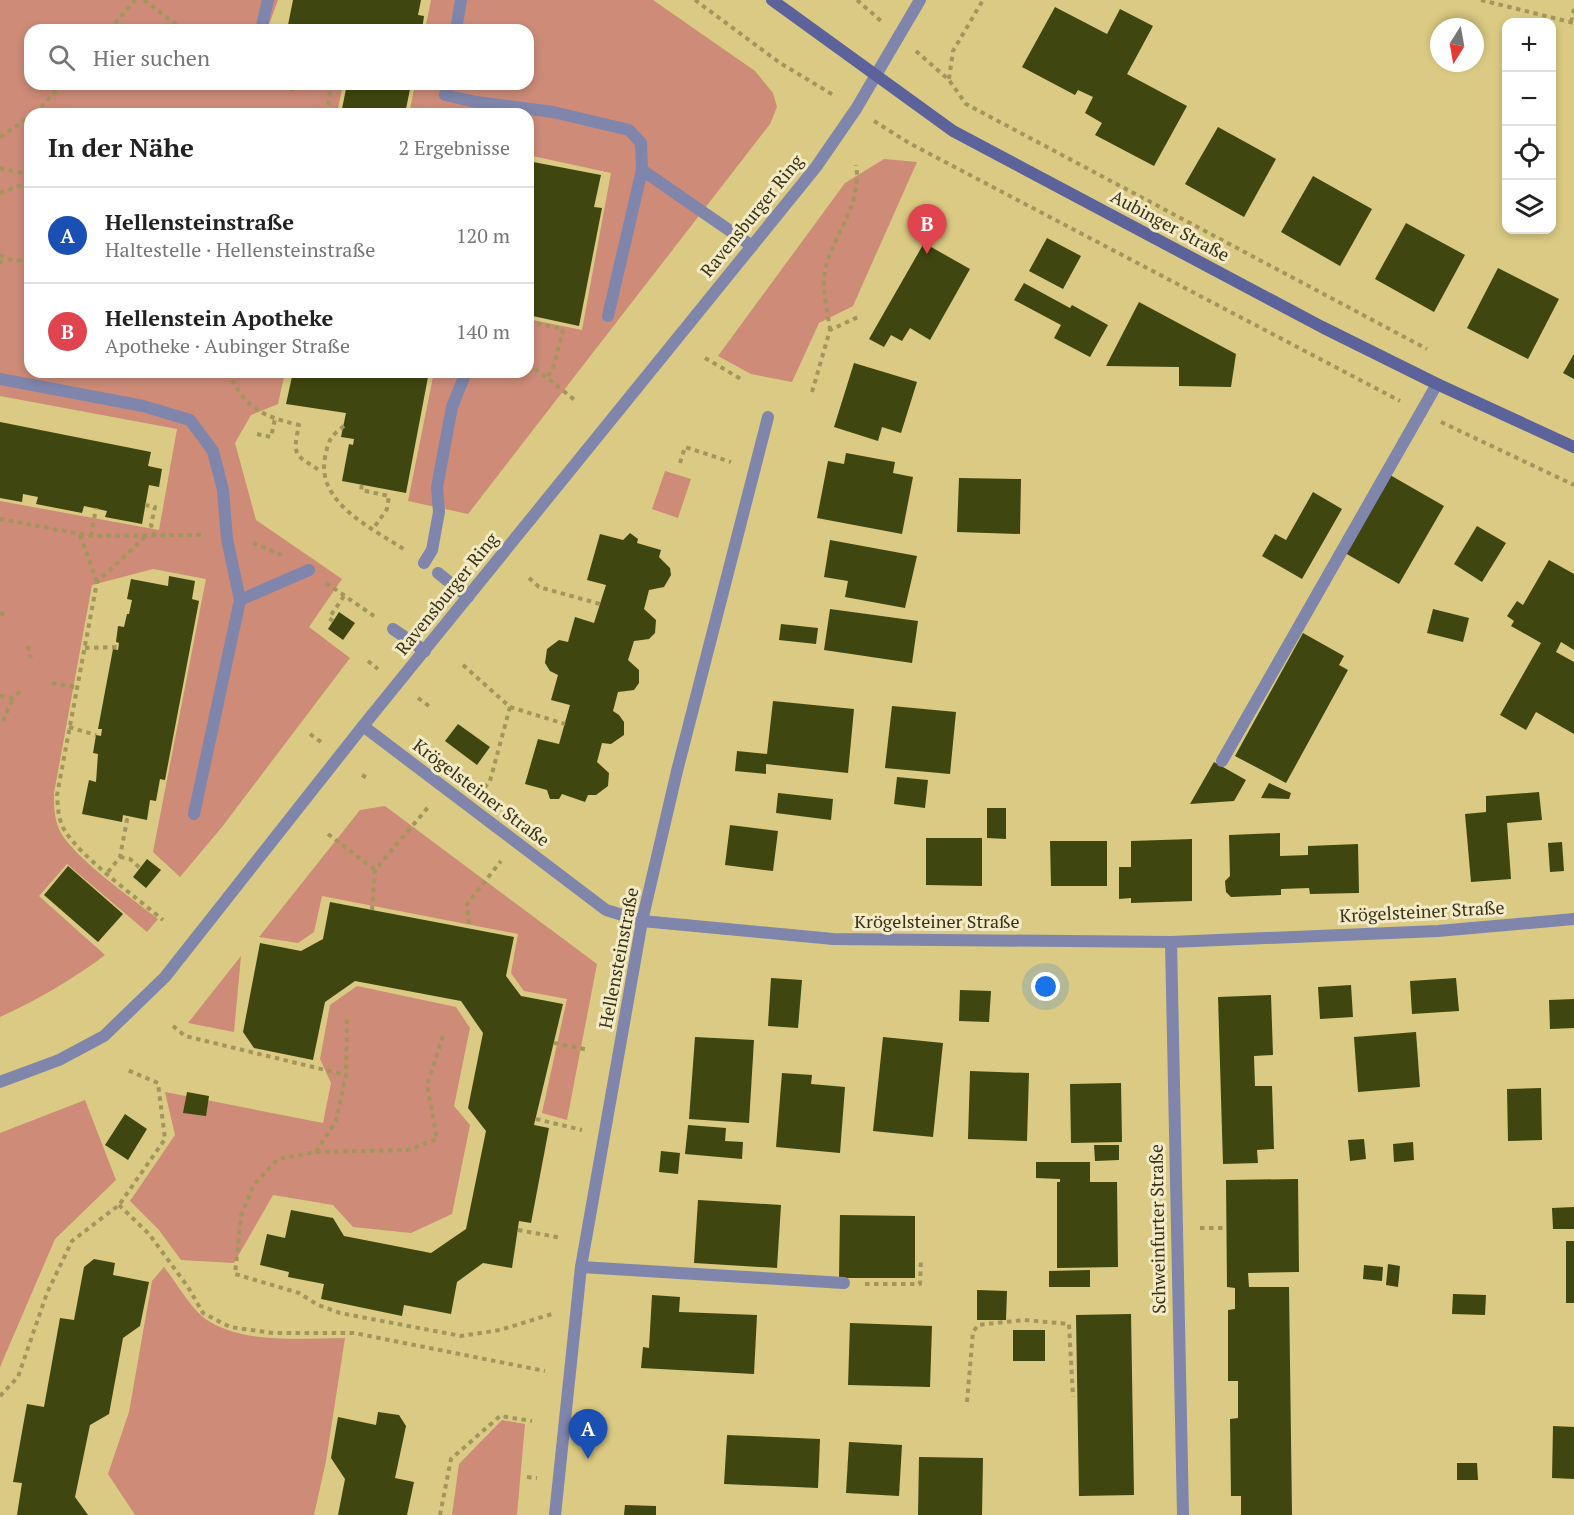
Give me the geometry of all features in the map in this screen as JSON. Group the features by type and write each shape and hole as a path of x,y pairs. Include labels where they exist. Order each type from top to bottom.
{"main road":[{"name":"Aubinger Straße","path":"772,0 953,131 1322,327 1437,384 1574,447"}],"street":[{"path":"262,24 268,0"},
{"path":"457,24 461,0"},
{"name":"Ravensburger Ring","path":"0,1082 58,1060 104,1036 144,999 194,943 363,726 816,166 856,109 920,0"},
{"path":"446,90 445,95 522,108"},
{"path":"534,110 629,130 641,143 642,170 608,316"},
{"path":"642,170 752,246"},
{"path":"424,563 432,550 439,512 437,487 452,407 464,378"},
{"path":"0,380 143,406 190,420 213,451 223,490 226,539 240,600 194,814"},
{"path":"1222,761 1437,384"},
{"name":"Hellensteinstraße","path":"555,1515 568,1403 573,1318 642,921 677,771 768,417"},
{"path":"240,600 309,570"},
{"path":"438,573 468,597"},
{"path":"393,629 425,651"},
{"name":"Krögelsteiner Straße","path":"363,726 606,910 642,921 832,939 1171,942 1438,931 1574,919"},
{"name":"Schweinfurter Straße","path":"1171,942 1182,1515"},
{"path":"581,1267 844,1283"}],"path":[{"path":"114,24 135,0"},
{"path":"144,0 175,24"},
{"path":"695,0 780,63 909,143 1422,413 1574,485"},
{"path":"949,80 953,51 984,0"},
{"path":"1481,0 1573,22 1574,9"},
{"path":"40,108 57,90"},
{"path":"328,108 330,90"},
{"path":"966,104 1430,350"},
{"path":"0,137 24,121"},
{"path":"812,392 830,330 823,278 825,267 852,208 858,174 856,165"},
{"path":"0,168 24,174"},
{"path":"0,193 19,186 24,187"},
{"path":"0,264 1,256 14,261 24,260"},
{"path":"830,330 860,316"},
{"path":"534,321 563,328 553,369 547,377"},
{"path":"705,358 741,379"},
{"path":"534,367 576,401"},
{"path":"231,378 237,390 253,409 274,419 299,424 294,448 296,454 322,473 332,496 373,529 410,553"},
{"path":"257,434 271,437 274,419"},
{"path":"322,473 329,438 344,426"},
{"path":"680,464 685,447 754,470"},
{"path":"362,485 361,490 389,496 387,509 373,529"},
{"path":"145,505 154,507 151,525 155,536"},
{"path":"91,536 96,508"},
{"path":"0,519 91,536 145,537 198,534 226,539"},
{"path":"80,534 97,582 57,795 58,813 64,830 108,873 163,920"},
{"path":"97,582 145,537"},
{"path":"529,578 539,587 600,604"},
{"path":"333,621 329,618 344,596"},
{"path":"0,613 8,616"},
{"path":"28,646 31,658"},
{"path":"85,648 119,647"},
{"path":"368,661 383,672"},
{"path":"463,665 510,707 565,724"},
{"path":"52,683 76,687"},
{"path":"3,721 13,698 20,691"},
{"path":"414,695 429,706"},
{"path":"0,696 13,698"},
{"path":"470,807 490,781 510,707"},
{"path":"69,727 96,735"},
{"path":"362,775 369,779"},
{"path":"108,873 120,858 127,820 123,819"},
{"path":"372,910 375,870 420,819"},
{"path":"328,834 375,870"},
{"path":"469,924 467,904 516,842"},
{"path":"120,858 130,860 140,868"},
{"path":"316,1152 336,1121 346,1075 347,1017"},
{"path":"173,1026 185,1036 346,1075"},
{"path":"442,1036 426,1085 437,1139 408,1150 316,1152 278,1159 253,1186 241,1216 235,1274 299,1293 318,1305 340,1312 461,1336 500,1330 548,1313 573,1318"},
{"path":"554,1043 589,1050"},
{"path":"0,1396 18,1377 47,1293 72,1241 119,1204 165,1139 158,1083 125,1069"},
{"path":"536,1119 603,1135"},
{"path":"119,1204 149,1234 188,1287 203,1313 230,1327 273,1333 354,1333 545,1371"},
{"path":"518,1230 585,1242"},
{"path":"844,1283 920,1284 921,1258"},
{"path":"967,1402 973,1332 978,1325 1024,1320 1070,1324 1073,1397"},
{"path":"440,1515 451,1459 500,1416 532,1421"}],"shaded area":[{"path":"0,0 278,0 269,24 24,24 24,90 342,90 338,108 24,108 24,378 284,378 278,404 251,415 235,443 256,520 342,579 309,627 350,658 222,827 180,877 153,852 206,579 153,569 92,585 54,793 55,816 59,829 76,852 158,919 147,932 67,864 39,896 105,955 54,989 0,1017 0,501 159,530 177,429 0,396"},
{"path":"431,0 653,0 755,71 773,93 777,107 770,124 468,514 408,501 433,378 534,378 534,320 582,330 611,173 534,156 534,108 410,108 414,90 534,90 534,24 426,24"},
{"path":"884,159 917,162 853,306 819,323 792,382 751,374 718,356 845,183"},
{"path":"665,471 691,479 678,518 652,509"},
{"path":"385,806 597,964 567,1120 542,1113 567,999 524,991 511,973 518,934 322,896 314,932 298,943 259,937 360,810"},
{"path":"241,956 234,1032 188,1023"},
{"path":"357,986 456,1007 470,1028 454,1106 470,1125 452,1214 411,1233 353,1227 333,1205 273,1195 234,1263 181,1260 159,1230 130,1201 175,1135 165,1092 323,1123 331,1083 320,1059 330,1005"},
{"path":"85,1100 116,1180 55,1239 0,1367 0,1133"},
{"path":"164,1267 199,1314 219,1327 236,1333 272,1338 345,1338 326,1461 314,1515 135,1515 108,1474 129,1412 152,1281"},
{"path":"502,1420 525,1424 517,1515 452,1515 459,1464"}],"building":[{"path":"293,0 421,0 418,15 424,16 423,24 288,24"},
{"path":"1055,7 1107,34 1120,9 1153,26 1127,74 1187,106 1154,166 1095,135 1102,123 1085,113 1093,97 1078,90 1075,95 1022,67"},
{"path":"346,90 410,90 406,108 342,108"},
{"path":"1218,127 1276,159 1244,217 1185,184"},
{"path":"534,162 601,175 594,207 602,208 579,326 534,316"},
{"path":"1313,176 1372,209 1340,266 1281,232"},
{"path":"1406,223 1465,255 1434,312 1375,279"},
{"path":"1047,238 1081,256 1063,289 1029,271"},
{"path":"924,243 970,269 930,340 910,328 902,341 891,335 884,347 869,339"},
{"path":"1498,268 1559,299 1528,359 1467,328"},
{"path":"1024,283 1108,325 1090,357 1054,338 1061,325 1014,300"},
{"path":"1139,302 1236,354 1231,387 1179,386 1179,367 1106,366"},
{"path":"1574,354 1574,379 1563,373"},
{"path":"854,363 917,382 901,433 882,427 878,441 834,427"},
{"path":"292,378 428,378 406,493 342,481 349,444 353,445 354,439 341,437 346,413 286,404"},
{"path":"0,422 151,452 148,466 162,469 159,487 149,485 142,524 105,517 107,511 84,506 82,513 36,504 38,497 23,494 22,502 0,498"},
{"path":"846,453 895,462 893,473 913,477 902,534 817,518 828,461 844,464"},
{"path":"1390,475 1444,506 1399,584 1345,553"},
{"path":"959,478 1021,479 1020,534 957,532"},
{"path":"1313,492 1342,509 1302,579 1262,556 1275,534 1286,540"},
{"path":"1477,526 1506,543 1482,582 1454,564"},
{"path":"630,533 638,539 637,543 661,550 659,557 670,568 671,575 664,587 649,590 644,609 656,620 655,633 649,639 634,641 628,660 639,670 639,683 634,690 618,692 613,711 624,722 624,735 611,744 602,743 597,762 609,773 608,786 596,795 588,795 585,802 562,794 559,799 550,799 547,790 525,784 538,739 559,744 570,705 551,700 558,675 550,671 545,663 547,649 559,640 568,642 575,617 594,623 606,585 587,580 600,534 623,540"},
{"path":"830,540 917,556 905,608 845,597 848,581 824,577"},
{"path":"1549,560 1574,574 1574,650 1561,642 1556,652 1574,662 1574,734 1536,712 1526,730 1500,715 1541,643 1511,626 1514,621 1507,616 1517,601 1523,605"},
{"path":"169,576 195,581 192,599 199,601 165,780 160,779 156,801 150,800 147,820 123,815 122,822 82,814 89,780 96,782 98,754 93,753 96,735 101,736 102,729 98,729 113,649 118,650 119,643 116,642 118,626 124,627 127,614 129,614 132,600 127,599 131,579 168,586"},
{"path":"830,609 918,621 912,663 824,650"},
{"path":"1433,609 1469,618 1463,642 1427,633"},
{"path":"339,612 355,623 343,640 328,629"},
{"path":"781,624 818,628 816,644 779,640"},
{"path":"1303,633 1344,656 1339,665 1348,670 1286,783 1235,756"},
{"path":"773,701 854,709 848,773 766,764 766,774 735,771 737,751 767,754"},
{"path":"892,706 956,712 950,774 885,768"},
{"path":"458,724 490,747 477,765 445,741"},
{"path":"1214,762 1246,780 1234,801 1190,804"},
{"path":"897,777 928,780 925,808 894,804"},
{"path":"1269,783 1291,793 1289,799 1261,798"},
{"path":"1539,792 1542,820 1507,823 1511,879 1471,882 1465,814 1486,812 1486,796"},
{"path":"778,793 833,799 831,820 776,813"},
{"path":"987,808 1006,808 1006,839 987,838"},
{"path":"730,825 778,831 773,871 725,865"},
{"path":"1280,833 1280,856 1308,855 1308,846 1358,844 1359,893 1310,894 1309,888 1281,889 1281,895 1231,897 1226,892 1225,881 1230,876 1229,835"},
{"path":"926,838 982,838 982,886 926,885"},
{"path":"1192,839 1192,901 1131,903 1131,898 1119,899 1119,867 1131,867 1131,841"},
{"path":"1050,841 1107,841 1107,886 1051,886"},
{"path":"1562,842 1564,871 1550,872 1548,843"},
{"path":"147,859 161,870 146,888 133,877"},
{"path":"68,866 123,914 98,942 44,895"},
{"path":"330,902 514,937 506,976 521,996 563,1004 534,1125 549,1128 531,1223 519,1221 512,1268 483,1263 457,1282 451,1314 404,1305 402,1316 321,1299 324,1284 288,1277 289,1272 260,1265 267,1234 285,1238 291,1210 333,1218 344,1236 431,1253 466,1229 486,1131 468,1108 483,1033 461,1001 355,981 325,1002 313,1060 254,1048 243,1032 260,943 301,951 323,939"},
{"path":"771,978 802,980 798,1028 768,1026"},
{"path":"1456,978 1459,1011 1412,1014 1410,981"},
{"path":"1351,985 1353,1017 1320,1019 1318,987"},
{"path":"960,990 991,991 989,1022 959,1021"},
{"path":"1271,995 1273,1055 1254,1056 1255,1086 1272,1086 1274,1149 1257,1150 1258,1163 1223,1164 1218,997"},
{"path":"1574,999 1574,1028 1550,1029 1549,1000"},
{"path":"1416,1032 1420,1087 1358,1092 1354,1037"},
{"path":"695,1037 754,1040 749,1123 689,1119"},
{"path":"883,1037 943,1043 933,1137 873,1131"},
{"path":"970,1071 1029,1073 1027,1141 968,1139"},
{"path":"782,1073 812,1075 811,1084 845,1087 840,1153 776,1147"},
{"path":"1121,1083 1122,1142 1071,1143 1070,1084"},
{"path":"1541,1088 1542,1140 1508,1141 1507,1089"},
{"path":"187,1092 209,1096 206,1116 183,1113"},
{"path":"125,1114 147,1129 128,1160 105,1145"},
{"path":"688,1125 726,1128 725,1141 743,1142 742,1159 685,1154"},
{"path":"1364,1139 1366,1159 1350,1161 1348,1140"},
{"path":"1413,1142 1414,1160 1394,1162 1393,1144"},
{"path":"1094,1145 1119,1145 1119,1160 1095,1161"},
{"path":"661,1151 680,1153 678,1174 659,1172"},
{"path":"1036,1162 1090,1162 1090,1182 1117,1182 1118,1267 1057,1268 1057,1182 1060,1182 1060,1179 1036,1178"},
{"path":"1298,1179 1299,1272 1248,1273 1249,1287 1289,1287 1292,1515 1241,1515 1241,1496 1231,1496 1230,1419 1238,1418 1238,1381 1228,1381 1228,1310 1235,1309 1235,1288 1227,1287 1226,1180"},
{"path":"698,1200 781,1205 777,1268 694,1263"},
{"path":"1574,1207 1574,1229 1553,1229 1552,1208"},
{"path":"840,1215 915,1216 915,1278 839,1278"},
{"path":"1566,1241 1574,1241 1574,1303 1566,1303"},
{"path":"94,1259 115,1263 113,1275 149,1282 140,1326 123,1338 109,1414 90,1425 75,1497 88,1515 17,1515 22,1483 13,1482 27,1404 44,1407 60,1318 74,1320 84,1267"},
{"path":"1388,1264 1400,1266 1398,1287 1386,1285"},
{"path":"1364,1265 1383,1267 1382,1281 1363,1279"},
{"path":"1090,1270 1090,1287 1049,1287 1049,1271"},
{"path":"977,1290 1007,1291 1006,1320 977,1320"},
{"path":"1453,1294 1486,1295 1485,1315 1452,1314"},
{"path":"652,1295 680,1297 679,1312 757,1315 754,1374 641,1368 643,1347 649,1348"},
{"path":"1131,1314 1134,1495 1079,1496 1076,1315"},
{"path":"850,1323 932,1326 930,1387 848,1385"},
{"path":"1013,1330 1045,1330 1045,1361 1013,1361"},
{"path":"378,1412 399,1415 406,1426 395,1478 414,1482 407,1515 338,1515 345,1479 331,1458 338,1417 376,1425"},
{"path":"1553,1426 1574,1427 1574,1479 1552,1478"},
{"path":"727,1435 820,1439 818,1488 724,1484"},
{"path":"849,1442 902,1445 899,1496 846,1493"},
{"path":"919,1457 983,1458 982,1515 918,1515"},
{"path":"1457,1463 1477,1463 1478,1480 1457,1480"},
{"path":"625,1505 656,1506 656,1515 624,1515"}],"place":[{"name":"Hellenstein Apotheke","path":"927,254"},
{"name":"Hellensteinstraße","path":"588,1459"}]}
